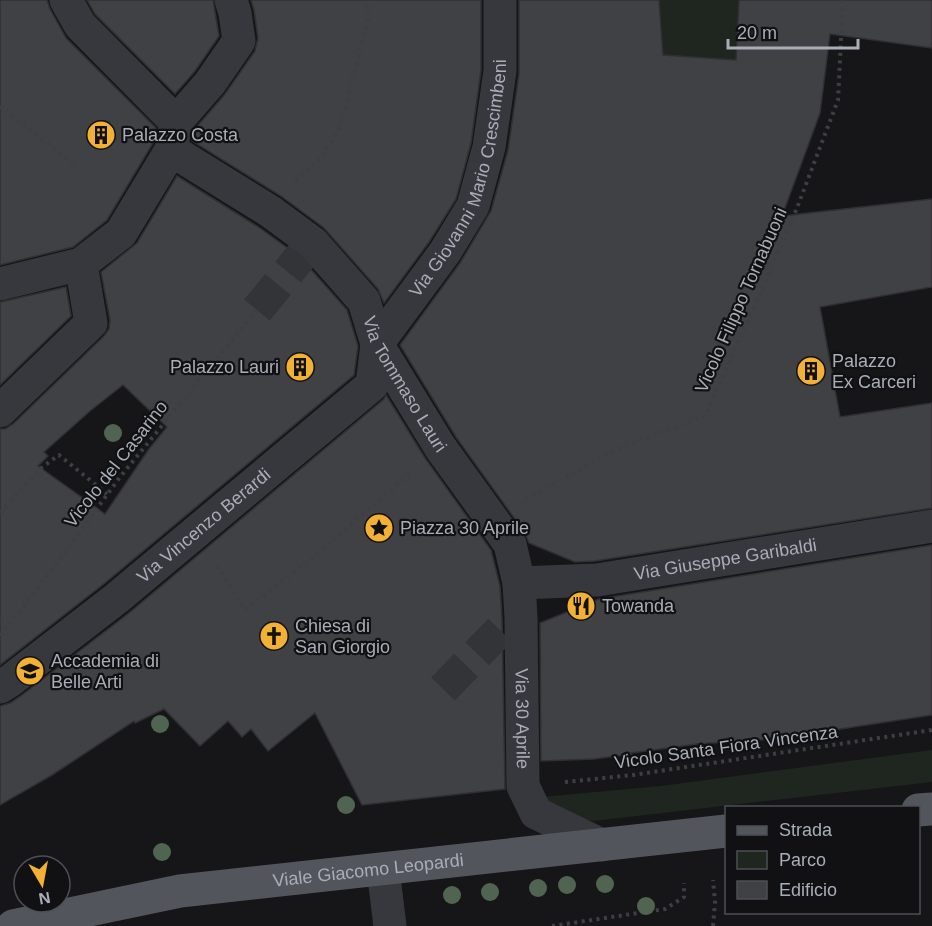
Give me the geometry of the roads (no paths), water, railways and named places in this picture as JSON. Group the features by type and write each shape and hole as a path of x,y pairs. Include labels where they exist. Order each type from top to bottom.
{"main road":[{"name":"Viale Giacomo Leopardi","path":"13,926 180,891 725,831"}],"street":[{"name":"Via Tommaso Lauri","path":"66,0 80,25 173,136 271,212 307,249 364,301 377,345 440,447 510,544 519,584"},
{"path":"0,284 81,264 121,233 173,136 239,41 231,0"},
{"name":"Via Giovanni Mario Crescimbeni","path":"377,345 445,252 473,206 489,147 500,71 500,0"},
{"path":"0,411 91,323 81,264"},
{"name":"Via Vincenzo Berardi","path":"0,687 117,598 372,385 377,345"},
{"name":"Via Giuseppe Garibaldi","path":"519,584 597,580 932,526"},
{"name":"Via 30 Aprile","path":"519,584 515,619 523,786 536,813 602,845"},
{"path":"383,869 390,926"}],"tunnel":[{"path":"257,310 302,255"},
{"path":"443,689 510,620"}],"place":[{"name":"Palazzo Costa","path":"101,135"},
{"name":"Palazzo Lauri","path":"300,367"},
{"name":"Palazzo Ex Carceri","path":"811,371"},
{"name":"Piazza 30 Aprile","path":"379,528"},
{"name":"Towanda","path":"581,606"},
{"name":"Chiesa di San Giorgio","path":"274,636"},
{"name":"Accademia di Belle Arti","path":"30,671"}]}
